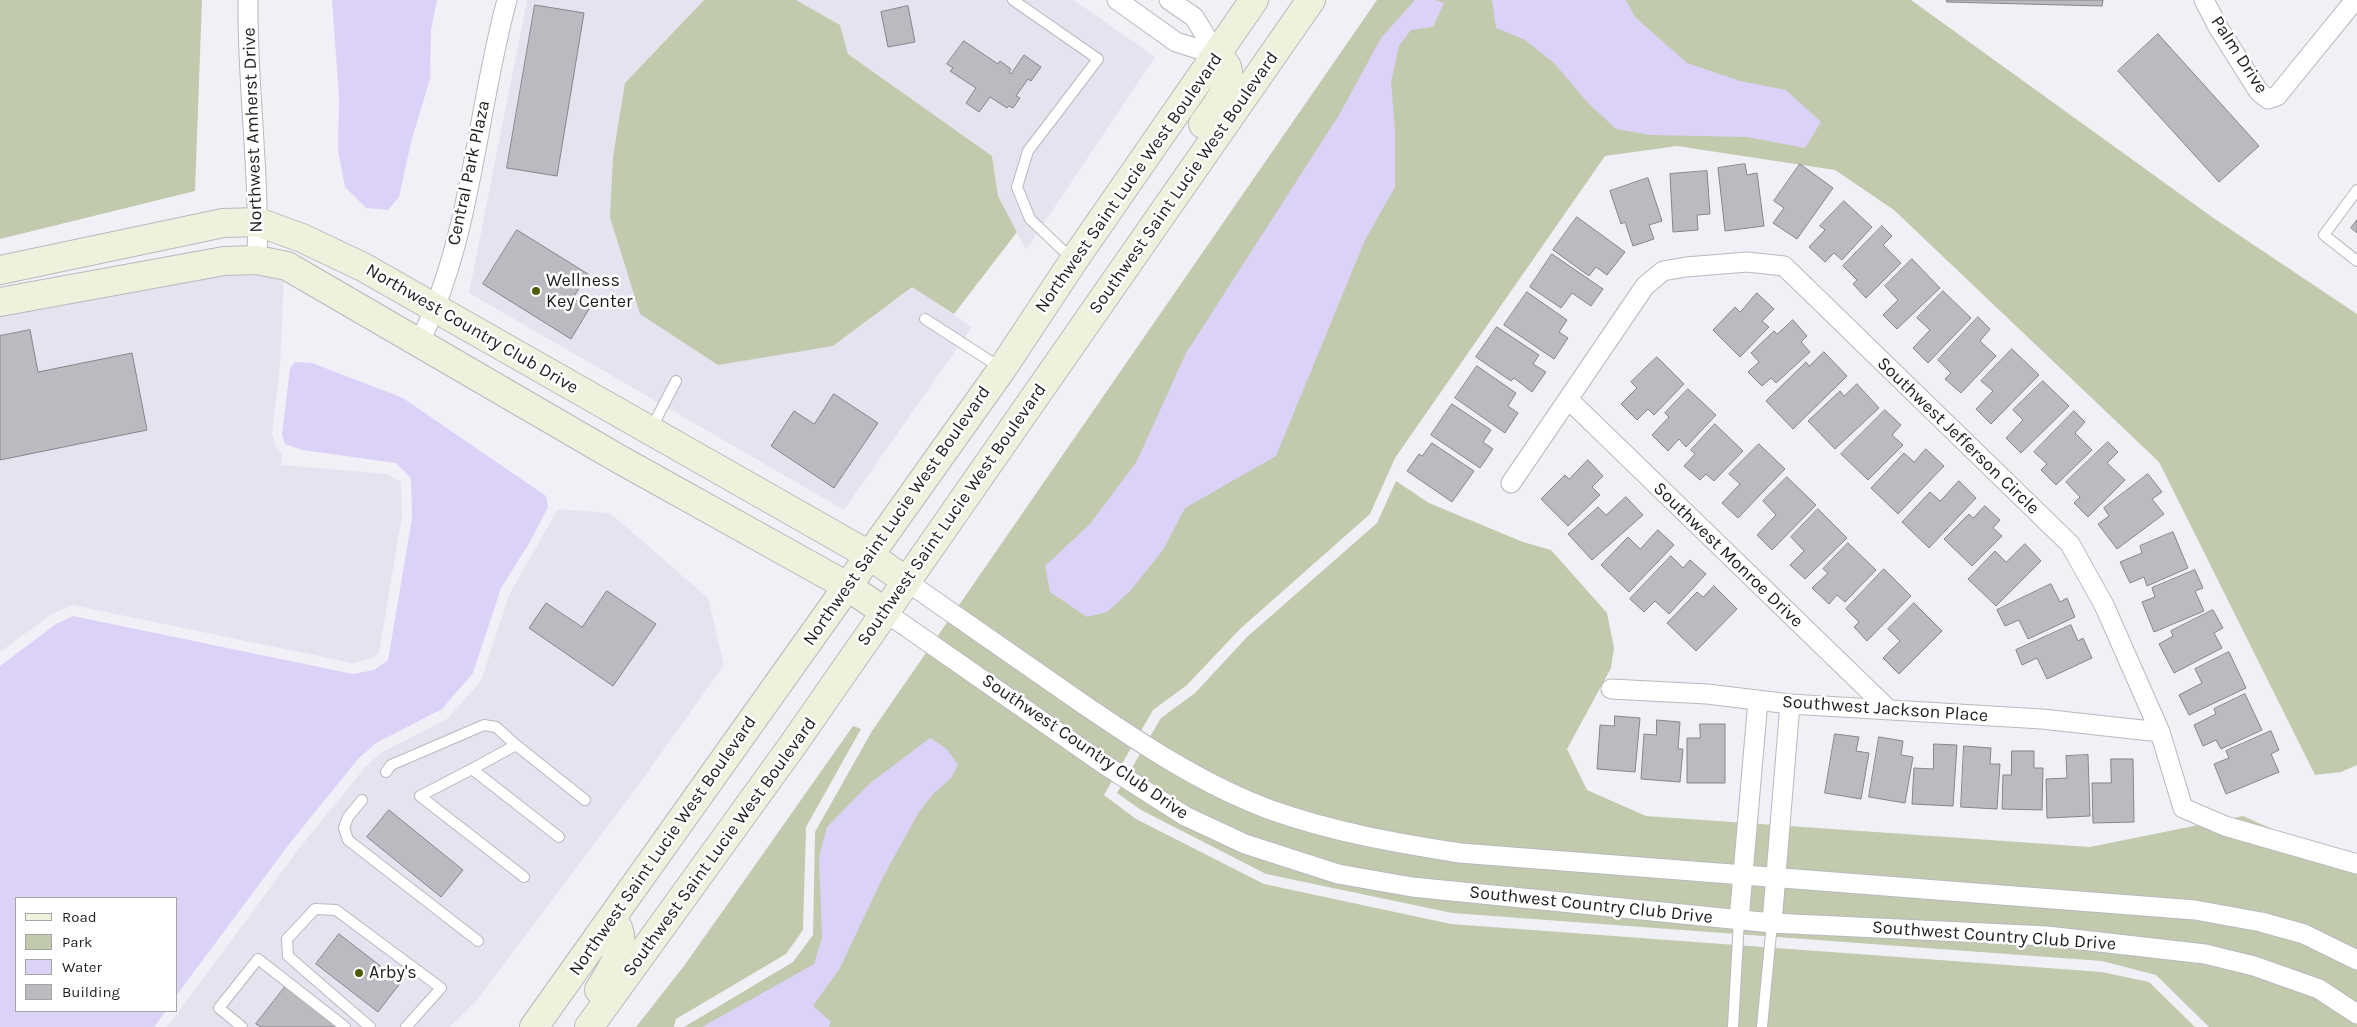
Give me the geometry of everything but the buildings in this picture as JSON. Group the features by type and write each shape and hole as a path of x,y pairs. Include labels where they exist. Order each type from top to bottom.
{"main road":[{"name":"Northwest Saint Lucie West Boulevard","path":"534,1027 1002,369 1074,260 1218,55 1254,0"},
{"name":"Southwest Saint Lucie West Boulevard","path":"590,1027 792,746 1311,0"},
{"path":"1148,234 1166,179 1223,95 1228,75 1227,66 1218,55"},
{"name":"Northwest Country Club Drive","path":"0,270 224,223 258,222 302,238 363,267 869,554 906,581"},
{"path":"0,302 224,261 257,260 287,266 619,459 847,586 885,612"},
{"path":"572,1027 596,995 616,962 620,938 618,928 612,919"}],"street":[{"name":"Northwest Amherst Drive","path":"248,0 248,44 258,222 257,260"},
{"name":"Central Park Plaza","path":"419,343 437,308 467,193 498,31 507,0"},
{"path":"1117,0 1176,42 1218,55"},
{"path":"1169,0 1194,16 1218,55"},
{"name":"Palm Drive","path":"2204,0 2218,27 2254,84 2268,100 2277,96 2354,0"},
{"name":"Southwest Jefferson Circle","path":"1511,483 1645,286 1663,271 1747,262 1784,266 2070,544 2104,605 2160,732 2183,808 2225,826 2357,864"},
{"name":"Southwest Monroe Drive","path":"1569,400 1888,709"},
{"name":"Southwest Country Club Drive","path":"906,581 1132,737 1203,779 1270,810 1324,827 1382,840 1460,853 2196,910 2261,922 2304,934 2357,960"},
{"name":"Southwest Country Club Drive","path":"885,612 1121,775 1185,816 1245,844 1338,874 1412,887 1739,920 2047,936 2205,954 2254,966 2320,989 2357,1014"},
{"name":"Southwest Jackson Place","path":"1611,689 1707,694 1790,704 2042,719 2160,732"},
{"path":"1739,920 1758,700"},
{"path":"1772,923 1790,704"}],"lane":[{"path":"1013,0 1098,59 1028,151 1017,187 1030,219 1074,260"},
{"path":"2357,190 2324,235 2357,260"},
{"path":"925,318 1002,369"},
{"path":"650,430 676,382"},
{"path":"386,772 391,766 484,725 496,727 585,800"},
{"path":"516,745 420,796 524,877"},
{"path":"472,769 559,838"},
{"path":"362,800 348,817 344,828 348,840 478,941"},
{"path":"370,1027 288,956 287,939 315,909 336,910 441,988 406,1027"},
{"path":"1733,1027 1739,920"},
{"path":"1762,1027 1772,923"},
{"path":"242,1027 218,1008 258,959 345,1027"}],"shaded area":[{"path":"527,0 704,0 625,83 613,156 610,217 833,346 912,286 972,327 844,510 469,293"},
{"path":"796,0 1074,0 1155,57 1026,250 998,196 992,156 848,54 840,25"},
{"path":"257,271 284,276 280,366 272,433 276,448 282,454 281,465 388,474 401,482 402,516 379,653 370,659 352,663 72,605 50,615 0,652 0,313 226,272"},
{"path":"558,509 610,513 708,598 724,665 632,794 476,1001 450,1027 167,1027 298,850 365,767 382,752 447,719 481,681 510,593"}],"green space":[{"path":"0,0 202,0 195,191 0,239"},
{"path":"704,0 796,0 840,25 848,54 992,156 998,196 1017,232 954,314 912,287 833,346 718,365 640,314 610,217 613,156 625,83"},
{"path":"1377,0 1911,0 2212,217 2357,314 2357,765 2341,772 2315,775 2159,462 1894,210 1835,170 1677,146 1605,156 1395,458 1370,514 1240,629 1187,685 1153,710 1104,795 1136,819 1264,884 1451,924 2102,972 2149,982 2195,1027 684,1027 793,962 813,935 815,832 872,731"},
{"path":"1396,481 1429,503 1523,542 1551,550 1607,613 1614,648 1611,668 1567,749 1587,790 1646,816 2090,847 2243,816 2357,867 2357,1027 2209,1027 2156,975 2102,961 1452,913 1266,874 1141,810 1117,793 1161,718 1195,693 1247,637 1377,523"},
{"path":"853,726 861,729 806,827 803,930 786,954 676,1019 674,1027 636,1027 684,966"}],"water":[{"path":"332,0 437,0 431,30 430,79 411,142 399,197 388,210 366,208 345,187 338,151 339,98"},
{"path":"1415,0 1435,0 1444,3 1433,27 1411,30 1399,46 1391,82 1395,130 1395,187 1365,240 1276,456 1185,508 1163,550 1131,590 1107,612 1087,617 1050,592 1045,566 1090,524 1137,461 1186,353 1339,115 1381,38"},
{"path":"1492,0 1626,0 1635,17 1687,63 1740,81 1786,90 1821,122 1805,148 1747,137 1651,135 1616,129 1588,103 1554,63 1525,40 1496,28"},
{"path":"295,362 312,363 403,398 546,496 548,507 530,542 501,588 473,673 442,709 376,743 358,759 290,843 178,993 178,897 15,897 15,1012 165,1012 154,1027 0,1027 0,666 56,624 73,616 353,674 374,670 388,660 412,518 411,478 396,463 302,450 285,444 282,435 290,368"},
{"path":"930,738 947,749 958,765 951,778 933,794 919,812 883,877 840,968 813,1006 831,1022 829,1027 702,1027 814,964 822,938 819,857 827,827 869,784"}],"place":[{"name":"Wellness Key Center","path":"536,291"},
{"name":"Arby's","path":"359,973"}]}
